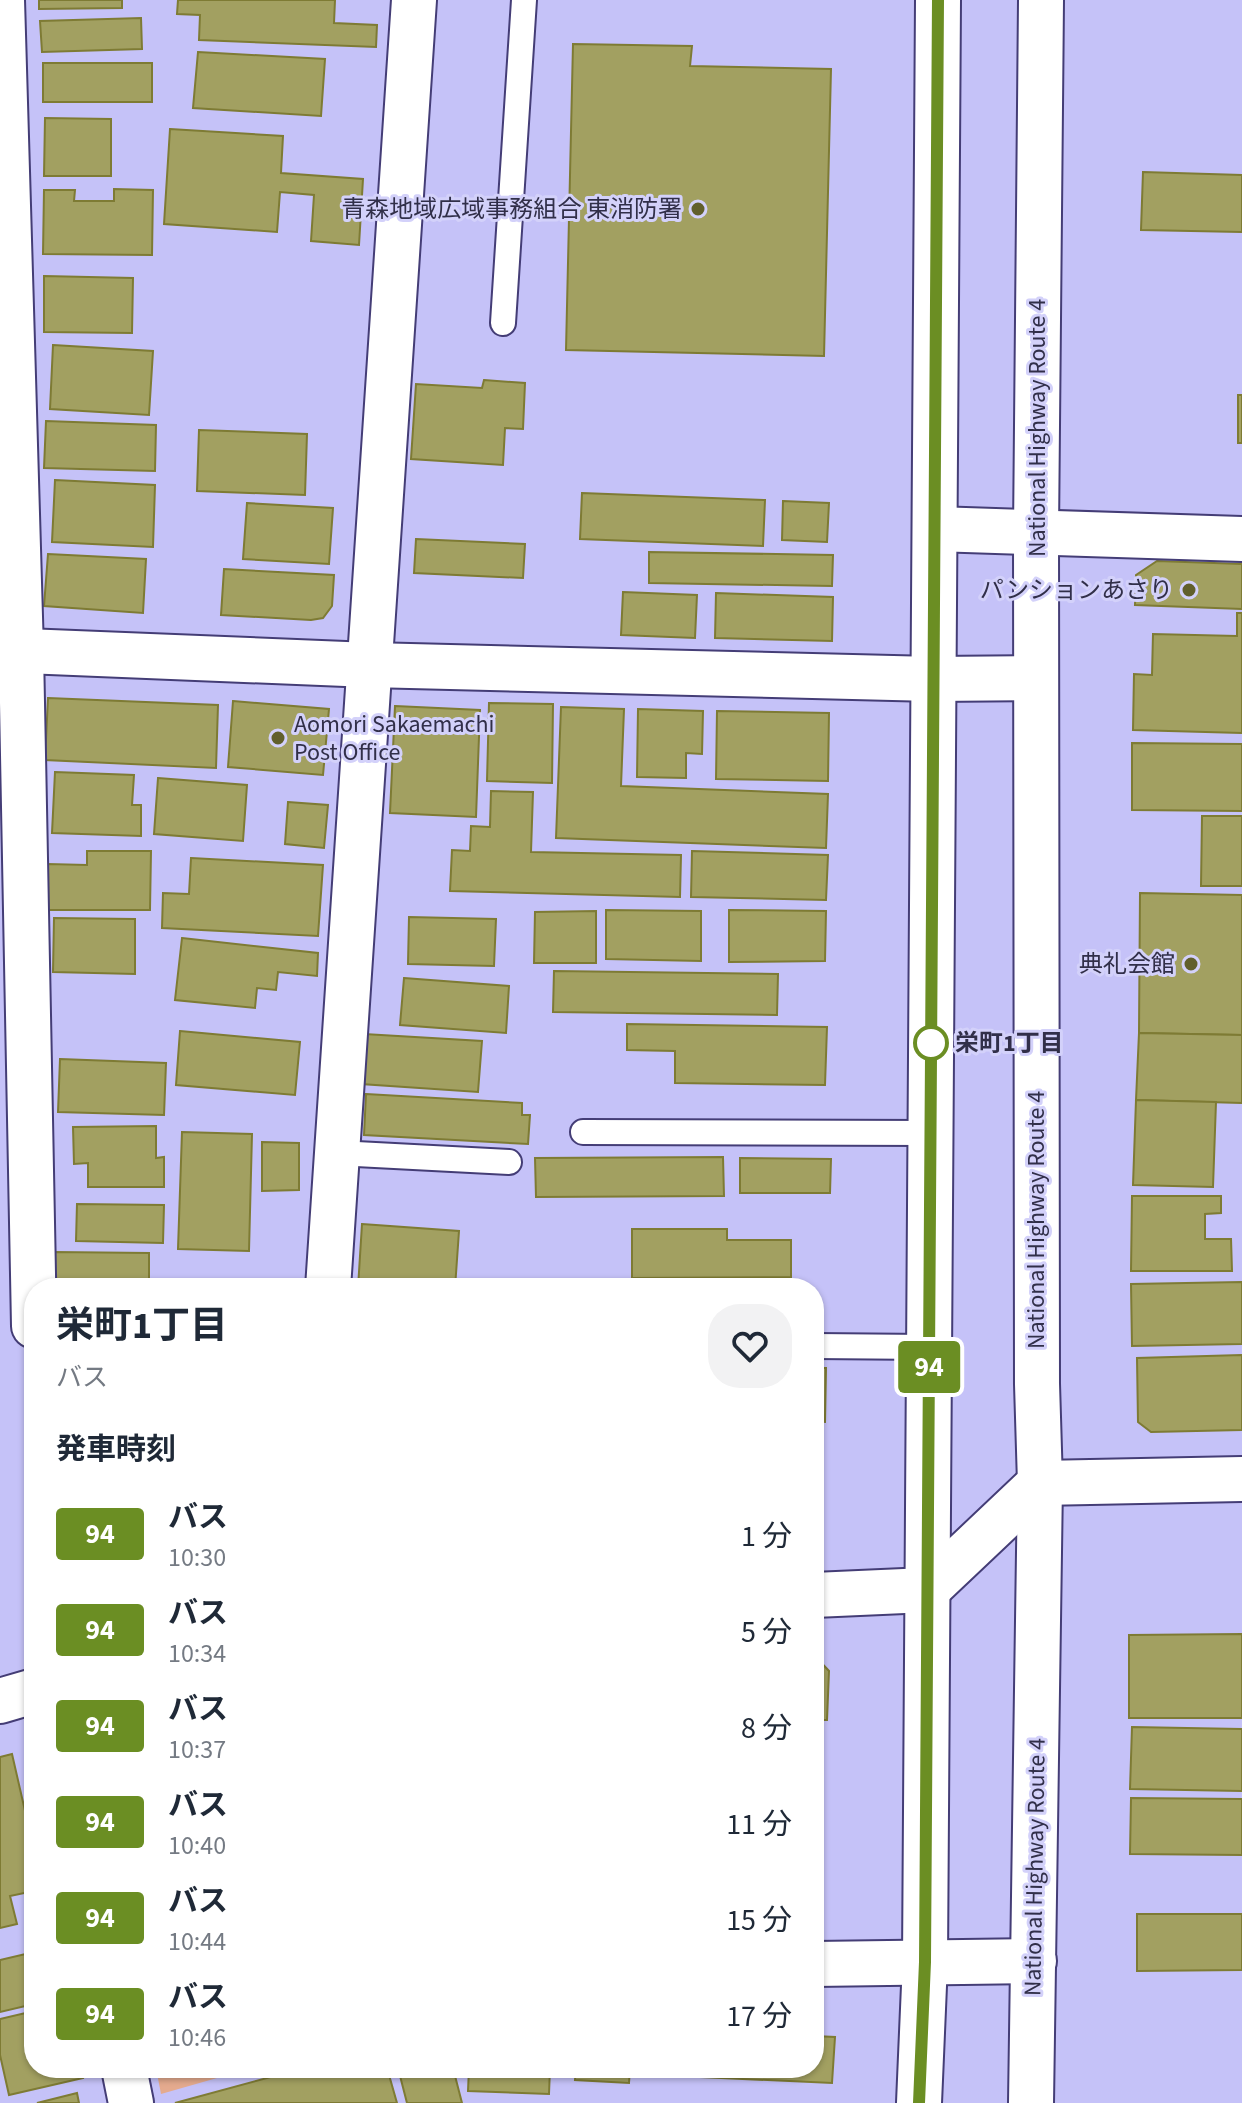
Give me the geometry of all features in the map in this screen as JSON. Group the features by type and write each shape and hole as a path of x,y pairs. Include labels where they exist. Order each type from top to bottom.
{"main road":[{"path":"2,0 10,651 32,1278"},
{"path":"329,1278 414,0"},
{"path":"919,2103 925,1962 938,0"},
{"name":"National Highway Route 4","path":"1031,2103 1040,1483 1037,1384 1036,532 1041,0"},
{"path":"935,529 1242,539"},
{"path":"10,651 370,665 933,679 1036,678"},
{"path":"824,1595 927,1590 1040,1483 1242,1479"},
{"path":"0,1701 24,1694"},
{"path":"824,1964 1034,1961"},
{"path":"126,2078 131,2103"}],"lane":[{"path":"503,323 524,0"},
{"path":"583,1132 931,1133"},
{"path":"337,1153 509,1162"},
{"path":"824,1346 929,1347"}],"shaded area":[{"path":"158,2078 217,2078 161,2094"}],"building":[{"path":"39,0 122,0 122,8 39,9"},
{"path":"178,0 335,0 334,23 377,25 376,47 199,40 200,15 177,14"},
{"path":"141,18 142,49 42,52 40,21"},
{"name":"青森地域広域事務組合 東消防署","path":"573,44 692,46 690,66 831,69 824,356 566,350"},
{"path":"198,52 325,59 321,116 193,108"},
{"path":"43,63 152,63 152,102 43,102"},
{"path":"45,118 111,119 111,176 44,176"},
{"path":"170,129 283,136 281,173 363,179 359,245 311,241 314,195 280,192 277,232 164,224"},
{"path":"1143,172 1242,175 1242,232 1141,230"},
{"path":"114,189 153,190 152,255 43,254 44,190 75,190 74,201 114,201"},
{"path":"44,276 133,278 132,333 44,332"},
{"path":"53,345 153,351 149,415 50,409"},
{"path":"484,380 525,383 523,429 505,428 503,465 411,459 416,384 482,388"},
{"path":"1238,395 1242,395 1242,443 1238,443"},
{"path":"46,421 156,425 155,471 44,468"},
{"path":"199,430 307,434 305,495 197,491"},
{"path":"55,480 155,485 153,547 52,542"},
{"path":"582,493 765,500 763,546 580,539"},
{"path":"783,501 829,503 827,542 782,540"},
{"path":"247,503 333,508 329,564 243,559"},
{"path":"416,539 525,544 523,578 414,573"},
{"path":"649,552 833,555 832,586 649,583"},
{"path":"48,554 146,559 143,613 44,606"},
{"name":"パンションあさり","path":"1157,561 1242,564 1242,609 1135,605 1136,575"},
{"path":"224,569 334,575 332,606 323,618 311,620 221,615"},
{"path":"623,592 697,595 695,638 621,635"},
{"path":"716,593 833,597 832,641 715,638"},
{"path":"1237,613 1242,613 1242,733 1133,730 1134,674 1152,675 1153,634 1237,636"},
{"path":"48,698 218,705 216,768 45,760"},
{"path":"233,701 329,709 323,775 228,767"},
{"path":"489,703 553,704 552,783 487,781"},
{"path":"395,706 480,710 476,817 390,813"},
{"path":"561,707 624,709 621,786 828,794 826,848 556,838"},
{"path":"638,709 703,711 702,754 686,753 686,778 637,777"},
{"path":"717,711 829,713 828,781 716,779"},
{"path":"1132,743 1242,744 1242,811 1132,810"},
{"path":"55,772 134,775 132,805 141,805 141,836 52,833"},
{"path":"158,778 247,785 243,841 154,834"},
{"path":"491,791 533,792 531,852 681,855 680,897 450,891 452,850 470,851 471,826 490,827"},
{"path":"288,802 328,805 324,848 285,844"},
{"path":"1202,816 1242,816 1242,886 1201,886"},
{"path":"87,851 151,851 150,910 48,910 48,864 87,865"},
{"path":"692,851 828,855 826,900 691,897"},
{"path":"191,858 323,865 318,936 162,928 163,893 189,894"},
{"name":"典礼会館","path":"1140,893 1242,895 1242,1035 1139,1033"},
{"path":"606,910 701,911 701,961 606,959"},
{"path":"729,910 826,911 825,961 729,962"},
{"path":"596,911 596,963 534,963 535,912"},
{"path":"409,917 496,919 494,966 408,964"},
{"path":"54,918 135,919 135,974 53,972"},
{"path":"182,938 318,953 317,976 278,972 276,990 257,988 255,1008 175,1000"},
{"path":"554,971 778,974 777,1015 553,1012"},
{"path":"404,978 509,986 506,1033 400,1025"},
{"path":"627,1024 827,1027 825,1085 675,1083 675,1051 627,1050"},
{"path":"180,1031 300,1042 295,1095 176,1085"},
{"path":"1139,1033 1242,1035 1242,1103 1136,1100"},
{"path":"364,1034 482,1041 478,1092 361,1084"},
{"path":"60,1059 166,1063 164,1115 58,1112"},
{"path":"366,1094 522,1103 522,1115 530,1115 528,1144 364,1135"},
{"path":"1136,1100 1216,1102 1213,1187 1133,1185"},
{"path":"156,1126 156,1158 164,1157 164,1187 88,1187 88,1163 74,1164 73,1127"},
{"path":"182,1132 252,1134 249,1251 178,1249"},
{"path":"262,1142 299,1143 299,1190 262,1191"},
{"path":"723,1157 724,1196 536,1197 535,1158"},
{"path":"740,1158 831,1159 830,1193 740,1193"},
{"path":"1132,1196 1221,1196 1221,1213 1205,1214 1205,1239 1231,1239 1232,1271 1131,1271"},
{"path":"77,1204 164,1205 163,1243 76,1241"},
{"path":"362,1224 459,1231 456,1278 359,1278"},
{"path":"632,1229 727,1229 727,1240 791,1240 791,1277 632,1278"},
{"path":"54,1252 149,1253 149,1278 53,1278"},
{"path":"1242,1282 1242,1344 1132,1346 1131,1284"},
{"path":"1242,1355 1242,1430 1151,1432 1138,1422 1137,1358"},
{"path":"824,1368 826,1368 825,1422"},
{"path":"1242,1634 1242,1718 1129,1718 1129,1635"},
{"path":"824,1666 829,1671 827,1720 824,1720"},
{"path":"1132,1727 1242,1729 1242,1791 1130,1789"},
{"path":"12,1754 24,1806 24,1893 10,1896 17,1924 0,1928 0,1757"},
{"path":"1131,1798 1242,1799 1242,1855 1130,1854"},
{"path":"1137,1914 1242,1914 1242,1970 1137,1971"},
{"path":"24,1954 24,2006 0,2012 0,1960"},
{"path":"24,2013 24,2078 83,2078 9,2095 0,2055 0,2019"},
{"path":"824,2036 835,2037 832,2083 723,2078 824,2078"},
{"path":"267,2078 390,2078 397,2103 175,2103"},
{"path":"401,2078 456,2078 462,2103 407,2103"},
{"path":"469,2078 550,2078 549,2094 468,2091"},
{"path":"575,2078 629,2078 629,2083"},
{"path":"77,2093 79,2103 37,2103"}],"bus line":[{"name":"94","path":"919,2103 925,1962 938,0"}],"place":[{"name":"青森地域広域事務組合 東消防署","path":"698,209"},
{"name":"パンションあさり","path":"1189,590"},
{"name":"Aomori Sakaemachi Post Office","path":"278,738"},
{"name":"典礼会館","path":"1191,964"},
{"name":"栄町1丁目","path":"931,1043"}]}
